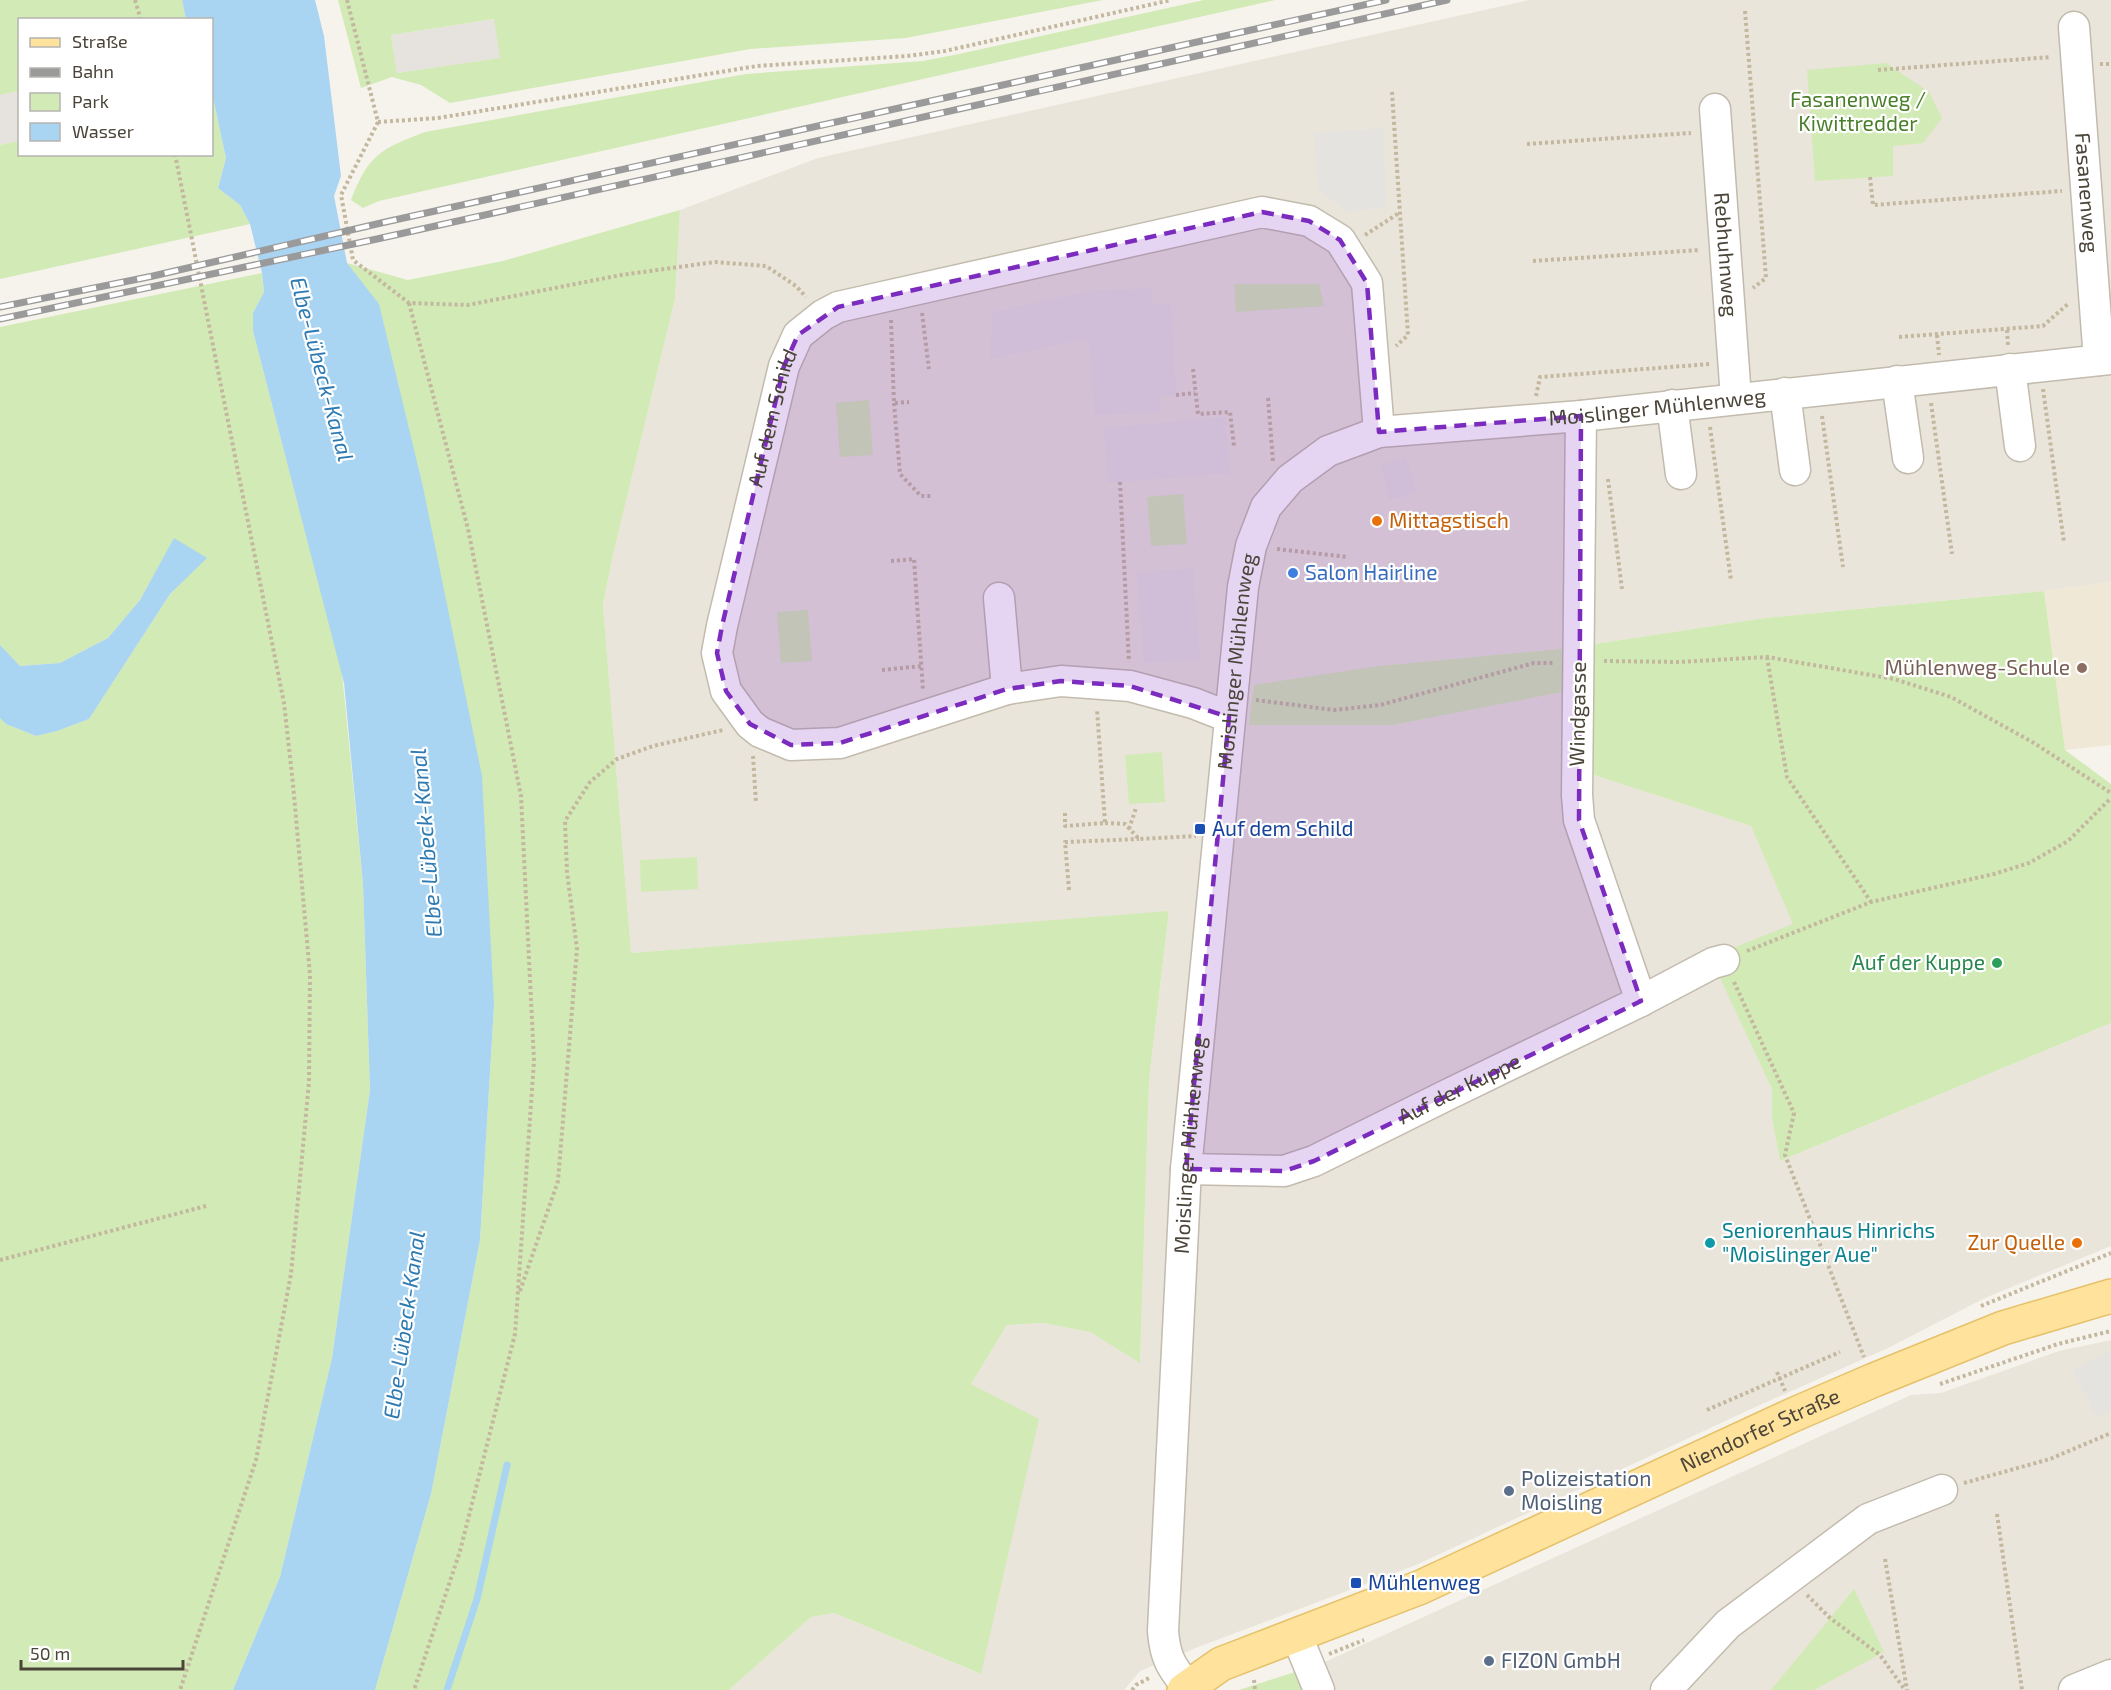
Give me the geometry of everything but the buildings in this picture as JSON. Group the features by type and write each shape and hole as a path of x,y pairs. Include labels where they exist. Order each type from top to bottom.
{"main road":[{"name":"Niendorfer Straße","path":"1185,1688 1221,1664 1440,1578 1795,1414 1874,1380 2003,1328 2111,1296"}],"street":[{"name":"Fasanenweg","path":"2075,41 2094,293 2105,359"},
{"name":"Rebhuhnweg","path":"1716,120 1736,398"},
{"name":"Auf dem Schild","path":"755,728 726,691 717,653 720,635 784,366 798,335 823,315 838,307 1262,212 1309,221 1340,240 1367,283 1379,432"},
{"name":"Moislinger Mühlenweg","path":"1185,1688 1171,1667 1164,1648 1163,1631 1186,1169 1217,834 1243,587 1251,546 1266,507 1290,479 1328,451 1379,432 1581,416 2105,359"},
{"path":"2010,369 2020,446"},
{"path":"1897,381 1908,458"},
{"path":"1785,393 1795,470"},
{"path":"1672,405 1681,474"},
{"name":"Windgasse","path":"1581,416 1577,795 1579,820 1641,1001"},
{"path":"999,598 1007,688"},
{"path":"755,728 791,745 840,743 1007,688 1061,681 1130,686 1193,703 1230,708"},
{"name":"Auf der Kuppe","path":"1186,1169 1284,1171 1314,1161 1641,1001 1713,963 1724,960"},
{"path":"1666,1690 1728,1624 1868,1519 1941,1490"},
{"path":"1296,1634 1319,1690"},
{"path":"2074,1690 2111,1675"}],"path":[{"path":"135,0 140,18"},
{"path":"347,0 378,122 341,195 353,261 409,303 468,305 621,275 714,262 766,266 796,286 823,315"},
{"path":"378,122 438,117 757,66 907,56 945,51 1171,0"},
{"path":"1730,308 1766,278 1745,11"},
{"path":"1878,70 2075,41"},
{"path":"1374,368 1408,335 1392,92"},
{"path":"1527,144 1716,120"},
{"path":"175,156 284,703 310,975 309,1082 291,1274 256,1460 180,1690"},
{"path":"1869,177 1873,206 2086,189"},
{"path":"1345,248 1400,213"},
{"path":"1533,261 1725,248"},
{"path":"920,289 929,369"},
{"path":"1899,337 2043,326 2079,295 2094,293"},
{"path":"890,295 894,403 900,474 921,495 933,496"},
{"path":"409,303 468,529 521,796 534,1061 515,1334 460,1551 414,1690"},
{"path":"1531,420 1540,377 1734,363"},
{"path":"2041,366 2064,543"},
{"path":"1193,369 1198,414 1230,412 1234,446"},
{"path":"1928,378 1952,554"},
{"path":"1820,389 1843,567"},
{"path":"1176,395 1195,393"},
{"path":"1268,398 1273,463 1290,479"},
{"path":"1707,401 1731,580"},
{"path":"894,403 909,402"},
{"path":"1607,472 1622,589"},
{"path":"1120,482 1130,686"},
{"path":"1251,546 1348,557"},
{"path":"891,561 914,559 925,715"},
{"path":"1767,657 1787,777 1871,902"},
{"path":"1230,708 1334,710 1380,705 1534,663 1679,662 1767,657 1894,679 1951,697 2034,743 2111,793"},
{"path":"882,670 922,666"},
{"path":"1095,684 1105,823"},
{"path":"518,1296 558,1181 577,949 567,872 565,821 590,782 617,759 653,747 755,728 753,750 756,803"},
{"path":"1874,1380 1785,1155 1794,1113 1724,960 1871,902 1994,874 2029,863 2068,841 2111,798"},
{"path":"1129,829 1136,808"},
{"path":"1065,813 1065,826 1125,824 1139,839"},
{"path":"1069,890 1065,842 1217,834"},
{"path":"0,1260 206,1206"},
{"path":"1707,1410 1840,1352"},
{"path":"1777,1372 1789,1399"},
{"path":"1941,1490 2050,1459 2111,1433"},
{"path":"1997,1514 2022,1690"},
{"path":"1885,1559 1906,1690"},
{"path":"1787,1579 1811,1598 1830,1618 1880,1655 1906,1690"},
{"path":"1254,1680 1255,1690"}],"highlighted area":[{"path":"1262,212 1309,221 1340,240 1367,283 1379,432 1581,416 1579,820 1641,1001 1314,1161 1284,1171 1186,1169 1229,717 1130,686 1061,681 1007,689 840,743 791,745 750,724 726,691 717,653 784,366 798,335 838,307"}],"shaded area":[{"path":"1529,0 2111,0 2111,582 2044,591 1765,618 1569,648 1379,666 1249,724 1393,725 1568,691 1588,773 1751,826 1794,924 1711,958 1772,1089 1772,1119 1780,1161 2111,1023 2111,1246 1985,1298 1888,1348 1751,1409 1416,1565 1140,1671 1124,1690 729,1690 811,1617 834,1613 980,1674 971,1384 1007,1325 1043,1323 1090,1332 1140,1362 1149,1080 1169,912 631,953 603,606 613,555 675,299 680,210 818,158"},
{"path":"495,19 501,58 397,73 391,35"},
{"path":"18,91 18,141 0,145 0,95"},
{"path":"1383,128 1387,207 1348,212 1318,189 1314,133"},
{"path":"1151,288 1153,305 1171,304 1176,395 1159,396 1161,412 1094,415 1091,356 1087,339 990,359 992,312 1090,291"},
{"path":"1225,417 1230,473 1108,483 1104,428"},
{"path":"1406,457 1416,492 1390,500 1380,465"},
{"path":"1193,568 1200,659 1144,663 1137,573"},
{"name":"Mühlenweg-Schule","path":"2111,582 2111,745 2065,750 2044,591"},
{"path":"2111,1340 2111,1690 1328,1690 1316,1666 1911,1395 1941,1393 2059,1351"},
{"path":"2111,1350 2111,1410 2097,1418 2072,1370"}],"green space":[{"path":"0,0 182,0 186,18 18,18 18,91 0,95"},
{"path":"338,0 1103,0 906,38 750,49 450,103 421,85 392,77 361,88","holes":["494,19 500,58 397,73 391,35"]},
{"path":"1204,0 1275,0 379,201 363,208 351,200 364,172 378,155 397,143 425,132 746,74 923,61"},
{"name":"Fasanenweg / Kiwittredder","path":"1886,63 1929,92 1942,118 1923,143 1893,146 1893,176 1815,181 1807,70"},
{"path":"213,98 226,158 218,188 240,205 250,224 0,279 0,145 18,141 18,156 213,156"},
{"path":"680,210 675,299 603,605 631,953 1169,911 1149,1080 1140,1363 1090,1332 1043,1323 1007,1325 971,1384 1039,1419 981,1674 834,1613 811,1617 729,1690 375,1690 431,1494 480,1240 494,1005 347,263 408,280 503,261"},
{"path":"262,273 264,292 253,313 253,331 342,673 363,884 370,1090 332,1358 280,1577 233,1690 0,1690 0,718 6,724 36,736 89,719 170,594 206,558 174,539 140,600 108,638 60,663 20,666 0,645 0,327"},
{"path":"1234,284 1319,284 1324,306 1236,312"},
{"path":"869,400 873,455 840,457 836,403"},
{"path":"1183,494 1187,544 1151,546 1147,497"},
{"path":"2044,591 2065,750 2111,784 2111,1023 1780,1161 1772,1119 1772,1089 1710,957 1793,924 1751,826 1588,773 1568,691 1393,725 1249,725 1254,685 1379,666 1569,648 1765,618"},
{"path":"808,610 812,661 781,663 777,612"},
{"path":"1162,752 1165,802 1129,804 1125,755"},
{"path":"697,857 698,889 641,892 640,860"},
{"path":"1854,1589 1884,1652 1814,1690 1771,1690"},
{"path":"1301,1670 1311,1690 1239,1690"}],"water":[{"name":"Elbe-Lübeck-Kanal","path":"182,0 315,0 324,36 341,176 334,196 347,263 379,304 423,487 482,776 494,1005 480,1240 431,1494 375,1690 233,1690 280,1577 332,1358 370,1090 363,884 344,683 253,331 253,313 264,292 262,273 250,224 240,205 218,188 226,158 213,98 213,18 186,18"},
{"path":"174,538 207,558 170,594 89,719 36,736 6,724 0,718 0,645 20,666 60,663 108,638 140,600"}],"waterway":[{"path":"447,1690 477,1599 507,1465"}],"railway":[{"path":"0,307 153,276 381,223 1386,0"},
{"path":"0,319 377,239 1447,0"}],"place":[{"name":"Mittagstisch","path":"1377,521"},
{"name":"Salon Hairline","path":"1293,573"},
{"name":"Mühlenweg-Schule","path":"2082,668"},
{"name":"Auf dem Schild","path":"1200,829"},
{"name":"Auf der Kuppe","path":"1997,963"},
{"name":"Seniorenhaus Hinrichs \"Moislinger Aue\"","path":"1710,1243"},
{"name":"Zur Quelle","path":"2077,1243"},
{"name":"Polizeistation Moisling","path":"1509,1491"},
{"name":"Mühlenweg","path":"1356,1583"},
{"name":"FIZON GmbH","path":"1489,1661"}]}
